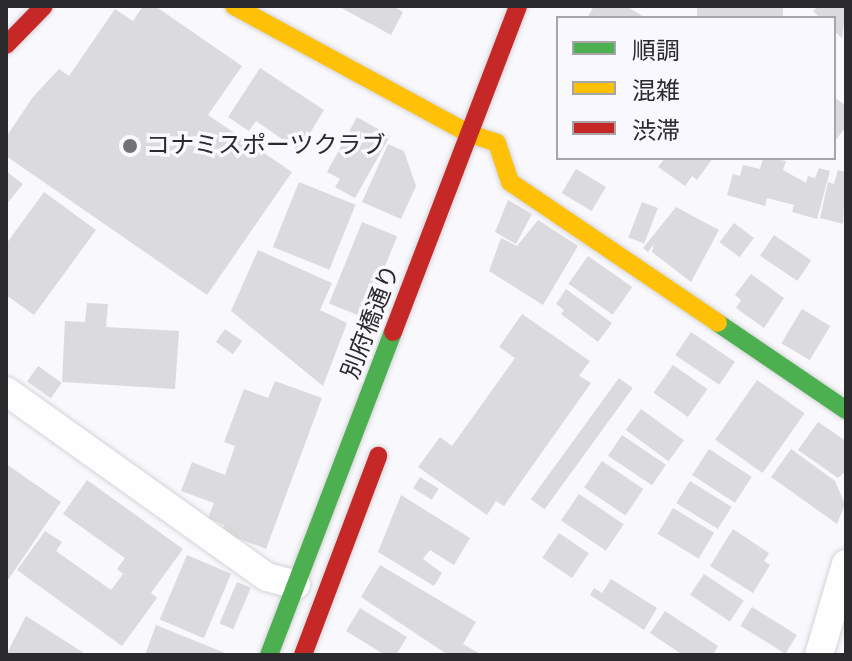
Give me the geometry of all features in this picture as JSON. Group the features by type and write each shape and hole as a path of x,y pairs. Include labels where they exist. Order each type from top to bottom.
{"main road":[{"path":"6,45 44,6"},
{"path":"234,6 470,134 500,136"},
{"name":"別府橋通り","path":"269,655 518,6"},
{"path":"486,173 500,136"},
{"path":"500,136 510,182 846,410"},
{"path":"303,655 385,438"}],"street":[{"path":"6,391 267,577 296,585"},
{"path":"819,655 846,564"}],"building":[{"name":"コナミスポーツクラブ","path":"143,6 155,6 242,66 208,115 292,172 207,295 6,156 6,137 33,97 59,69 69,76 115,9 133,21"},
{"path":"338,6 393,6 403,12 391,35"},
{"path":"594,6 626,6 643,16 588,16"},
{"path":"697,6 783,6 783,16 697,16"},
{"path":"818,6 846,6 842,38 836,33 836,16 818,16 813,11"},
{"path":"260,68 324,110 299,151 256,121 249,131 228,117"},
{"path":"836,98 846,106 846,127 836,140"},
{"path":"357,117 390,136 355,198 335,187 340,179 327,172"},
{"path":"388,144 404,151 416,186 401,219 362,202"},
{"path":"663,160 712,160 697,180 692,176 685,186 658,167"},
{"path":"763,160 786,161 783,170 806,183 808,176 815,178 819,168 830,171 817,219 792,212 794,205 767,198 765,206 727,195 733,174 740,176 743,165 760,169"},
{"path":"576,169 606,187 592,211 562,193"},
{"path":"838,170 846,172 843,224 820,218 828,182 834,184"},
{"path":"6,171 23,184 6,205"},
{"path":"299,182 356,205 329,270 273,247"},
{"path":"44,192 96,230 34,315 6,295 6,244"},
{"path":"508,200 532,214 516,244 495,232"},
{"path":"642,202 658,208 644,244 628,237"},
{"path":"676,207 719,230 691,282 652,252 654,244 648,252 643,248"},
{"path":"538,220 578,246 543,305 489,271 501,238 517,246"},
{"path":"362,222 397,236 364,318 329,304"},
{"path":"734,223 754,238 740,257 720,242"},
{"path":"774,235 811,260 797,281 760,256"},
{"path":"258,250 332,283 320,310 347,323 323,386 231,311"},
{"path":"588,256 632,287 613,315 568,284"},
{"path":"751,274 784,298 764,328 736,308 741,300 735,295"},
{"path":"566,289 612,323 598,342 561,314 564,310 556,304"},
{"path":"87,303 108,304 106,327 179,331 175,389 62,382 65,321 85,322"},
{"path":"802,309 830,326 810,360 781,343"},
{"path":"522,314 590,361 579,376 591,383 504,506 496,501 487,515 418,467 440,437 452,446 515,358 499,347"},
{"path":"225,329 242,341 233,354 216,342"},
{"path":"691,332 735,362 719,385 675,355"},
{"path":"673,365 707,389 688,417 653,393"},
{"path":"38,366 62,383 51,398 27,382"},
{"path":"619,378 633,388 545,509 531,499"},
{"path":"757,380 805,413 763,473 715,440"},
{"path":"275,381 322,398 266,549 222,532 224,525 208,518 214,503 181,491 192,462 225,475 235,446 224,442 244,389 268,398"},
{"path":"641,409 684,440 669,461 626,430"},
{"path":"818,422 846,441 846,471 838,478 798,450"},
{"path":"622,435 666,465 652,485 608,456"},
{"path":"709,449 752,477 735,503 692,475"},
{"path":"791,449 835,481 845,504 837,524 771,477"},
{"path":"602,461 643,489 626,515 584,488"},
{"path":"6,464 61,502 8,580 6,579"},
{"path":"420,477 439,489 432,500 413,488"},
{"path":"87,480 183,549 151,593 157,598 122,646 17,570 45,531 62,542 56,551 111,590 123,574 117,569 125,558 63,514"},
{"path":"690,481 732,507 718,529 676,503"},
{"path":"579,494 624,524 606,551 561,521"},
{"path":"401,495 470,538 454,565 430,550 423,559 442,573 434,586 378,552"},
{"path":"673,508 714,533 699,558 658,534"},
{"path":"733,529 769,553 764,561 770,565 753,593 710,566"},
{"path":"559,533 589,553 572,578 542,558"},
{"path":"187,555 231,574 204,638 160,619"},
{"path":"380,565 476,622 463,644 482,655 448,655 361,597"},
{"path":"704,574 744,601 730,622 690,595"},
{"path":"611,579 657,608 644,630 590,595 594,588 602,593"},
{"path":"237,582 251,588 233,629 219,623"},
{"path":"752,607 797,635 785,654 740,626"},
{"path":"360,608 407,637 396,655 385,655 346,631"},
{"path":"665,611 718,646 713,655 683,655 650,633"},
{"path":"26,616 87,655 6,655"},
{"path":"156,625 225,653 225,655 145,655"}],"traffic: fast":[{"path":"718,323 846,410"},
{"path":"269,655 393,332"}],"traffic: slow":[{"path":"234,6 470,134 497,143 510,182 718,323"}],"traffic: jam":[{"path":"6,45 44,6"},
{"path":"393,332 518,6"},
{"path":"303,655 378,456"}],"place":[{"name":"コナミスポーツクラブ","path":"130,146"}]}
